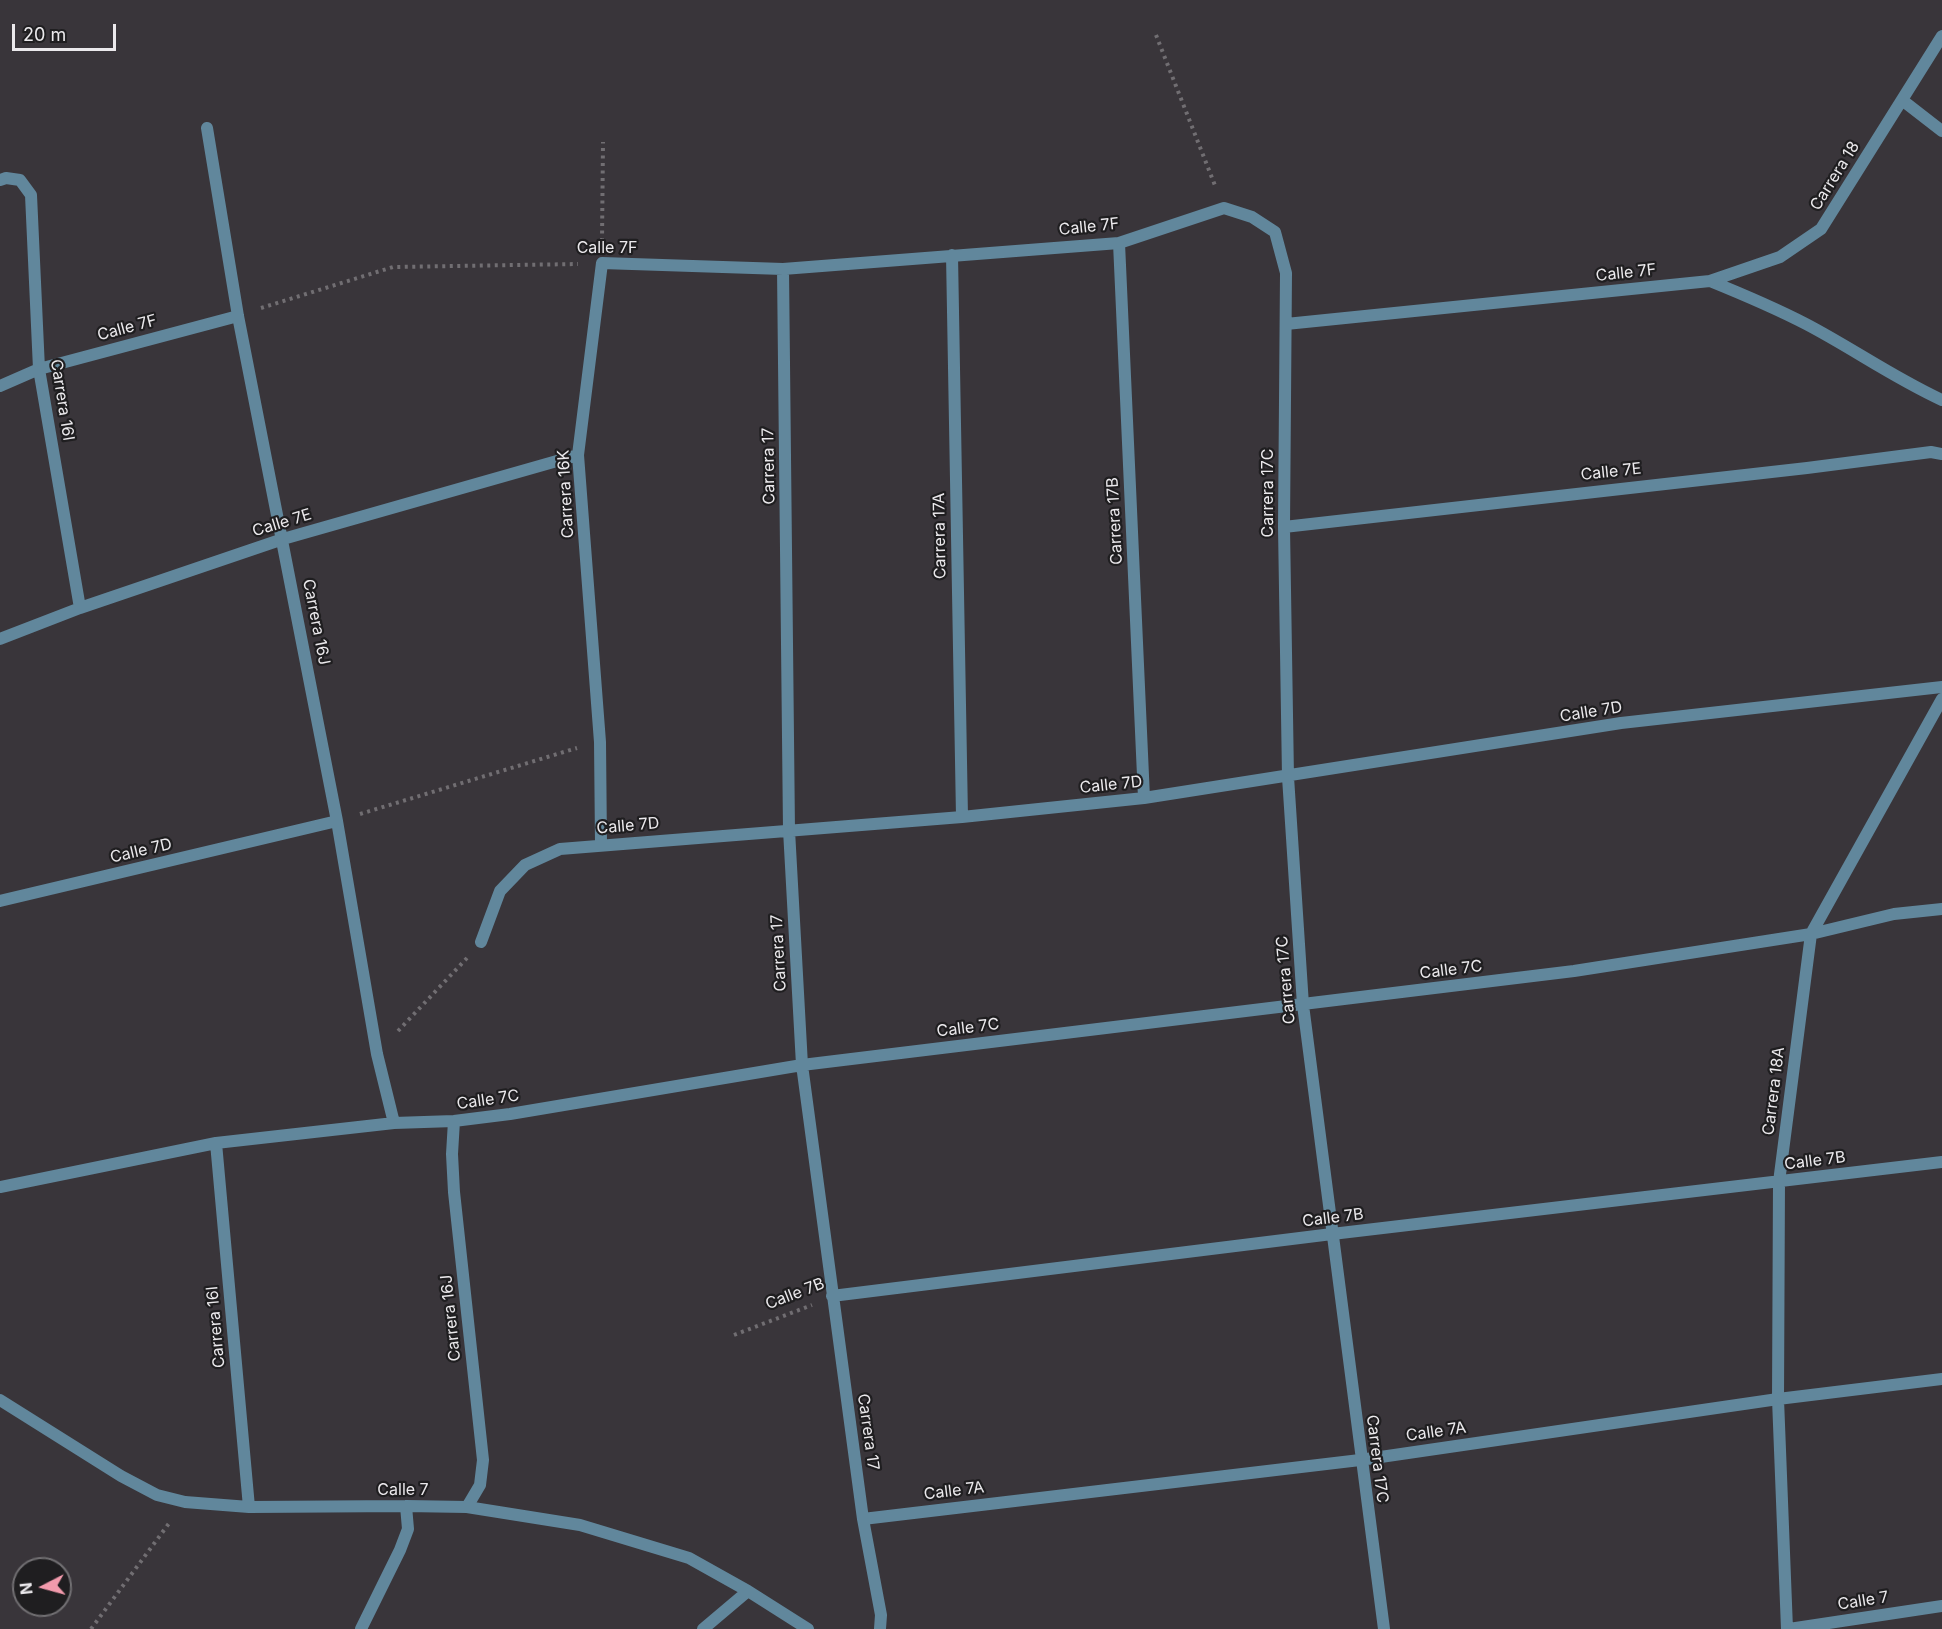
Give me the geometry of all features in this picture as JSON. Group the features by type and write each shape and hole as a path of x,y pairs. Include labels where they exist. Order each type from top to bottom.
{"street":[{"name":"Carrera 18","path":"1710,280 1780,258 1821,229 1942,36"},
{"path":"1902,100 1942,131"},
{"name":"Carrera 16J","path":"207,128 238,316 337,821 377,1054 394,1123"},
{"name":"Carrera 16I","path":"0,180 6,178 20,180 31,195 39,369 80,608"},
{"name":"Calle 7F","path":"602,263 783,269 1119,243 1224,208"},
{"name":"Carrera 17C","path":"1224,208 1252,217 1275,232 1286,273 1284,527 1288,777 1303,1005 1383,1629"},
{"name":"Carrera 17B","path":"1119,243 1144,798"},
{"name":"Carrera 17A","path":"952,255 962,817"},
{"name":"Carrera 16K","path":"601,844 600,742 578,455 602,263"},
{"name":"Carrera 17","path":"783,269 789,830 802,1065 863,1519 881,1615 880,1629"},
{"name":"Calle 7F","path":"1286,324 1710,280 1807,325 1906,384 1942,400"},
{"name":"Calle 7F","path":"0,386 39,369 238,316"},
{"name":"Calle 7E","path":"1284,527 1932,452 1942,454"},
{"name":"Calle 7E","path":"0,639 80,608 283,539 578,455"},
{"name":"Calle 7D","path":"481,942 500,891 525,865 560,849 962,817 1144,798 1621,723 1942,687"},
{"name":"Carrera 18A","path":"1788,1629 1778,1399 1779,1182 1811,934 1942,699"},
{"name":"Calle 7D","path":"0,901 337,821"},
{"name":"Calle 7C","path":"0,1187 216,1143 394,1123 454,1121 510,1114 802,1065 1574,971 1811,934 1894,914 1942,909"},
{"name":"Carrera 16J","path":"454,1121 452,1154 454,1192 483,1460 480,1485 467,1508"},
{"name":"Carrera 16I","path":"216,1143 249,1507"},
{"name":"Calle 7B","path":"832,1296 1942,1162"},
{"name":"Calle 7A","path":"863,1519 1360,1460 1778,1399 1942,1379"},
{"name":"Calle 7","path":"0,1400 122,1476 157,1495 185,1502 249,1507 467,1508 580,1525 688,1558 748,1591 808,1629"},
{"path":"361,1629 408,1529 406,1506"},
{"path":"703,1629 748,1591"},
{"name":"Calle 7","path":"1788,1629 1942,1606"}],"path":[{"path":"1156,35 1224,208"},
{"path":"602,263 603,142"},
{"name":"Calle 7F","path":"238,316 393,267 602,263"},
{"path":"337,821 600,742"},
{"path":"377,1054 481,942"},
{"name":"Calle 7B","path":"734,1335 832,1296"},
{"path":"91,1629 185,1502"}]}
